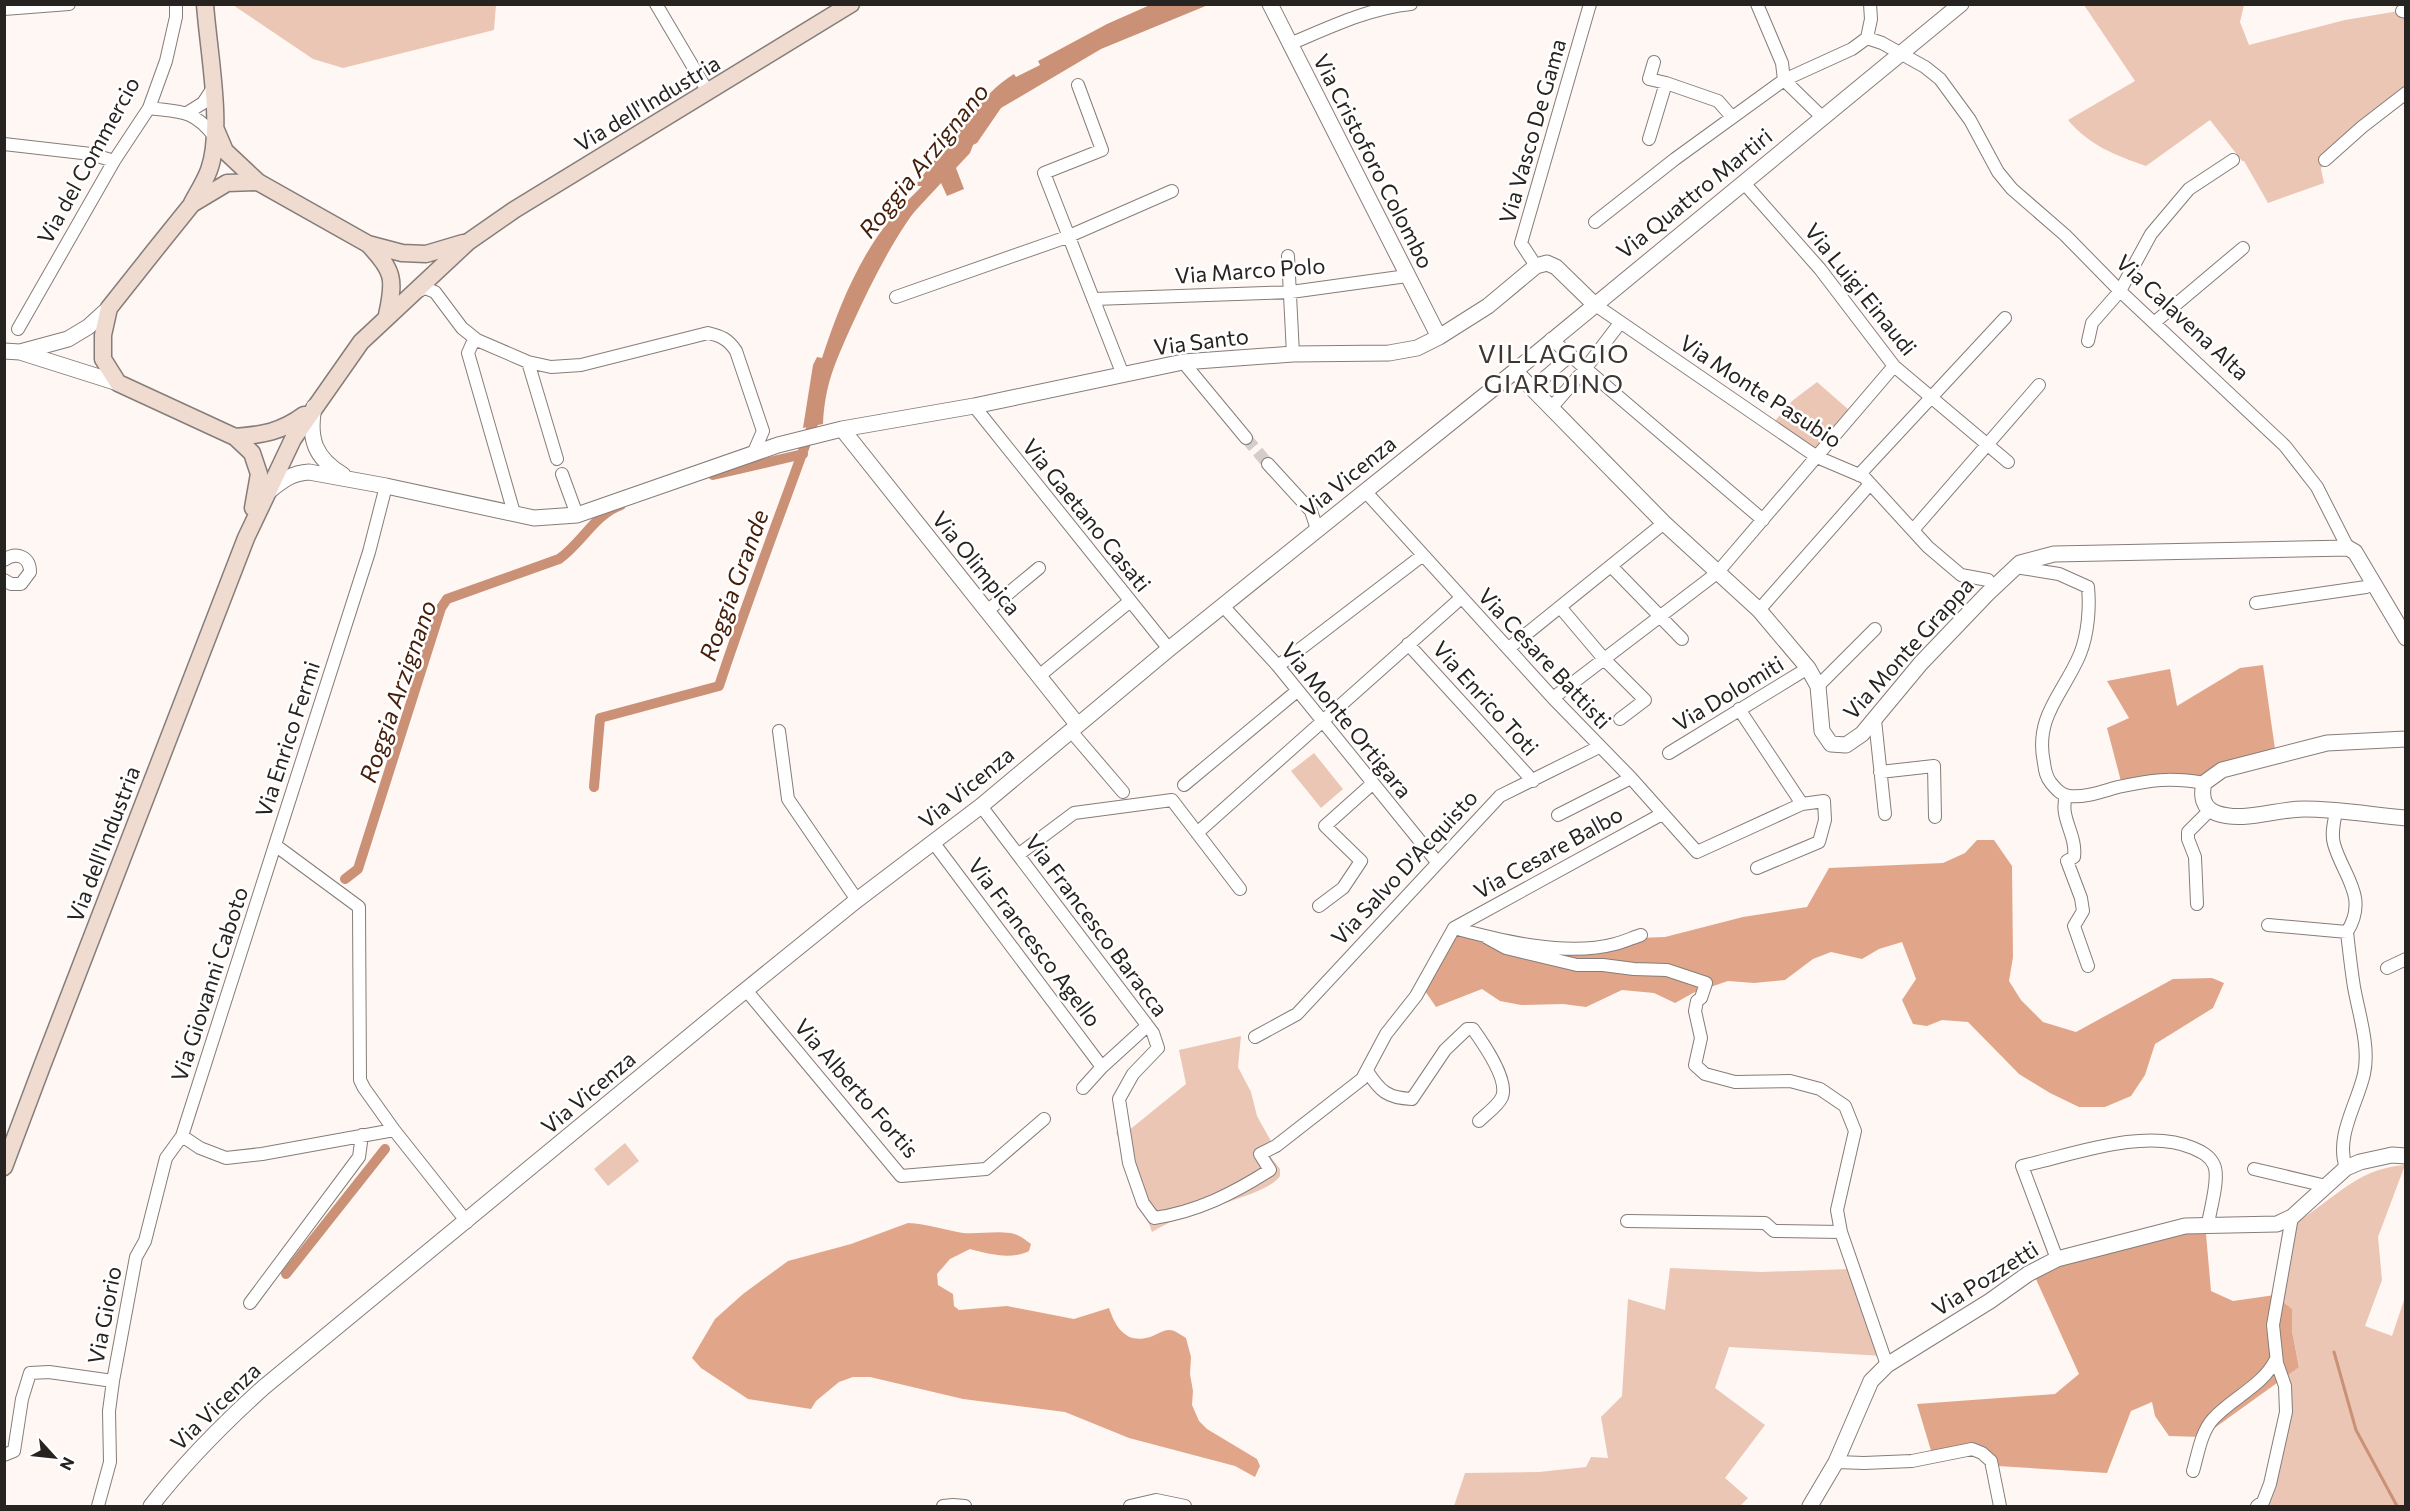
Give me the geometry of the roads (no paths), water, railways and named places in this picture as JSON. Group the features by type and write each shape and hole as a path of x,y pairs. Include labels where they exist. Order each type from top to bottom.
{"main road":[{"path":"118,383 103,359 103,335 110,308 192,204 209,169 214,131 213,88 205,4"},
{"name":"Via dell'Industria","path":"4,1167 246,538 293,439 361,342 387,315 468,242 514,210 851,4"},
{"name":"Via dell'Industria","path":"214,131 225,151 237,165 258,182 368,244 402,253 426,254 468,242"},
{"path":"192,204 227,183 258,182"},
{"name":"Via dell'Industria","path":"368,244 387,263 393,287 387,315"},
{"name":"Via dell'Industria","path":"118,383 235,437 252,453 259,474 258,489 246,538"},
{"name":"Via dell'Industria","path":"235,437 266,435 288,427 314,407"}],"street":[{"path":"4,9 69,4"},
{"name":"Via del Commercio","path":"18,329 114,162 148,108 166,61 176,17 176,4"},
{"path":"656,4 708,92"},
{"name":"Via Cristoforo Colombo","path":"1270,4 1439,337"},
{"path":"1290,44 1347,21 1399,5 1411,4"},
{"name":"Via Vasco De Gama","path":"1536,266 1521,243 1590,4"},
{"path":"1757,4 1782,63 1784,80 1823,118"},
{"path":"1867,38 1870,29 1870,4"},
{"name":"Via Quattro Martiri","path":"1551,339 1961,4"},
{"name":"Via Quattro Martiri","path":"1595,222 1675,159 1784,80 1852,49 1867,38"},
{"name":"Via Calavena Alta","path":"1867,38 1882,43 1925,67 1940,79 1970,120 1998,172 2012,189 2065,235 2120,291 2285,446 2317,487 2348,548 2355,552 2406,638"},
{"path":"1654,62 1649,79 1718,101 1732,117"},
{"path":"1648,139 1666,83"},
{"path":"1078,85 1102,150 1044,173 1123,375"},
{"path":"187,113 203,104 213,88"},
{"path":"2325,160 2362,127 2406,93"},
{"path":"148,108 187,113 214,131"},
{"path":"4,144 91,154 114,162"},
{"path":"2088,341 2092,323 2120,291 2151,234 2190,189 2233,160"},
{"name":"Via Luigi Einaudi","path":"1744,183 1821,269 1894,366 2008,462"},
{"path":"896,297 1068,237 1172,190"},
{"path":"2155,322 2242,248"},
{"path":"1288,256 1293,354"},
{"path":"1536,266 1547,263 1556,267 1594,304"},
{"name":"Via Santo","path":"268,492 284,478 296,473 309,472 534,518 577,515 778,445 842,429 974,406 1183,362 1293,354 1389,353 1417,348 1488,306 1536,266"},
{"name":"Via Marco Polo","path":"1095,299 1291,292 1407,276"},
{"path":"404,300 425,288 435,292 462,328 477,340 528,362 551,367 581,365 708,333 721,336 730,342 736,351 763,431 768,440 778,445"},
{"name":"Via Monte Pasubio","path":"1594,304 1817,457 1859,475 1928,547 1961,575 1988,580"},
{"path":"12,351 68,339 88,327 110,308"},
{"path":"1859,475 2005,318"},
{"path":"1552,407 1620,323"},
{"path":"1551,339 1763,520"},
{"name":"Via Vicenza","path":"151,1506 172,1479 223,1424 746,990 857,900 981,806 1169,649 1515,371 1551,339"},
{"path":"477,340 472,344 468,353 514,513"},
{"path":"12,351 118,383"},
{"path":"1533,388 1571,355"},
{"path":"528,362 557,459"},
{"path":"1183,362 1246,438"},
{"path":"1553,698 1717,573 1894,366"},
{"name":"Via Monte Grappa","path":"1515,371 1664,523 1759,610 1808,668 1818,686 1821,731 1831,744 1846,745 1862,734 1921,663 2020,563 2054,554 2348,548"},
{"path":"1912,530 2039,385"},
{"name":"Via Gaetano Casati","path":"974,406 1169,649"},
{"path":"314,407 311,423 312,438 318,452 326,463 351,479"},
{"name":"Via Olimpica","path":"842,429 1039,676 1074,727"},
{"path":"753,454 763,431"},
{"path":"1268,464 1311,511 1317,529"},
{"path":"562,474 577,515"},
{"path":"1759,610 1870,484"},
{"name":"Via Enrico Fermi","path":"386,486 369,552 275,845 359,907 360,1080 394,1130 467,1222"},
{"name":"Via Cesare Battisti","path":"1365,491 1553,698 1631,778 1696,852 1802,804"},
{"path":"1509,648 1664,523"},
{"path":"4,560 16,555 28,562 30,572 26,581 4,593"},
{"path":"1278,666 1423,555"},
{"path":"1611,566 1682,639"},
{"path":"2015,567 2059,574 2088,587 2090,605 2081,651 2065,685 2054,698 2041,732 2046,778 2059,792 2066,796 2078,797 2174,778 2204,783"},
{"path":"987,611 1039,568"},
{"path":"4,580 11,584 21,584"},
{"path":"2256,603 2366,587 2373,582"},
{"path":"1197,833 1461,598"},
{"path":"1039,676 1129,602"},
{"name":"Via Monte Ortigara","path":"1223,606 1278,666 1437,862"},
{"path":"1560,607 1604,658 1645,700 1620,719"},
{"path":"1818,686 1875,629"},
{"name":"Via Enrico Toti","path":"1408,644 1533,781"},
{"name":"Via Dolomiti","path":"1669,753 1808,668"},
{"path":"1184,785 1297,691"},
{"path":"1740,710 1802,804 1824,801 1826,820 1818,842 1757,868"},
{"path":"1875,720 1885,814"},
{"path":"1074,727 1123,792"},
{"path":"779,731 788,799 857,900"},
{"path":"2406,739 2326,743 2222,770 2204,783 2201,793 2203,801 2210,810 2233,816 2303,809 2406,818"},
{"name":"Via Salvo D'Acquisto","path":"1255,1037 1297,1014 1500,796 1599,747"},
{"path":"1880,772 1934,766 1935,817"},
{"path":"1558,815 1631,778"},
{"path":"1319,906 1343,888 1360,861 1325,826 1372,784"},
{"path":"2066,796 2064,817 2076,846 2074,857 2067,861 2084,911 2074,926 2088,966"},
{"path":"1018,855 1074,813 1172,800 1240,889"},
{"name":"Via Francesco Baracca","path":"981,806 1147,1026 1158,1048 1133,1074 1119,1099 1130,1163 1143,1203 1155,1218 1173,1216 1239,1191 1270,1170 1260,1154 1276,1146 1362,1079 1366,1071"},
{"path":"2197,904 2195,857 2188,839 2188,832 2210,810"},
{"path":"2336,812 2332,837 2353,885 2355,898 2355,912 2347,932 2366,1052 2364,1074 2347,1123 2342,1156 2346,1168"},
{"name":"Via Cesare Balbo","path":"1454,928 1662,814"},
{"name":"Via Francesco Agello","path":"933,842 1102,1066"},
{"name":"Via Giovanni Caboto","path":"136,1257 145,1240 166,1158 182,1136 275,845"},
{"path":"2268,925 2347,932"},
{"path":"1454,928 1416,996 1386,1034 1366,1071 1379,1089 1397,1098 1412,1099 1445,1050 1467,1029 1473,1029 1494,1063 1504,1086 1502,1098 1479,1121"},
{"name":"Via Cesare Balbo","path":"1454,928 1486,937 1570,948 1613,945 1641,935"},
{"path":"1486,937 1506,948 1577,965 1667,970 1698,978 1706,983 1695,1011 1701,1038 1695,1065 1704,1074 1734,1082 1790,1081 1820,1089 1845,1106 1855,1131 1837,1210 1842,1232 1887,1365"},
{"path":"2387,968 2406,959"},
{"name":"Via Alberto Fortis","path":"746,990 902,1176 986,1169 1044,1119"},
{"path":"1083,1088 1102,1066 1147,1026"},
{"path":"182,1136 200,1148 226,1158 394,1130"},
{"path":"250,1303 359,1157 362,1136"},
{"path":"2057,1259 2022,1166 2114,1144 2152,1139 2176,1141 2205,1154 2214,1166 2216,1178 2208,1224"},
{"name":"Via Pozzetti","path":"1810,1506 1836,1462 1871,1381 1887,1365 1990,1301 2028,1274 2057,1259 2175,1228 2208,1224 2277,1224 2292,1217 2346,1168 2392,1155 2406,1155"},
{"path":"2254,1170 2326,1186"},
{"path":"2257,1506 2263,1502 2270,1484 2286,1412 2285,1386 2276,1359 2273,1325 2292,1217"},
{"path":"1627,1221 1766,1223 1774,1231 1842,1232"},
{"name":"Via Giorio","path":"98,1506 110,1462 110,1410 113,1381 136,1257"},
{"path":"2193,1471 2204,1432 2212,1419 2263,1378 2276,1359"},
{"name":"Via Giorio","path":"4,1455 14,1451 22,1399 30,1373 49,1372 113,1381"},
{"path":"1836,1462 1912,1461 1972,1449 1982,1453 1991,1461 2000,1506"},
{"path":"1130,1506 1156,1500 1185,1506"},
{"path":"943,1506 952,1504 964,1506"}],"waterway":[{"name":"Roggia Grande","path":"594,787 600,718 719,686 816,415"},
{"name":"Roggia Arzignano","path":"713,475 803,454"},
{"name":"Roggia Arzignano","path":"345,879 358,869 441,608 447,599 559,559 603,515 621,505"},
{"name":"Roggia Grande","path":"286,1274 385,1149"},
{"path":"2334,1352 2356,1430 2397,1506"}],"tunnel":[{"path":"1246,438 1268,464"}],"district":[{"name":"VILLAGGIO GIARDINO","path":"1554,367"}]}
